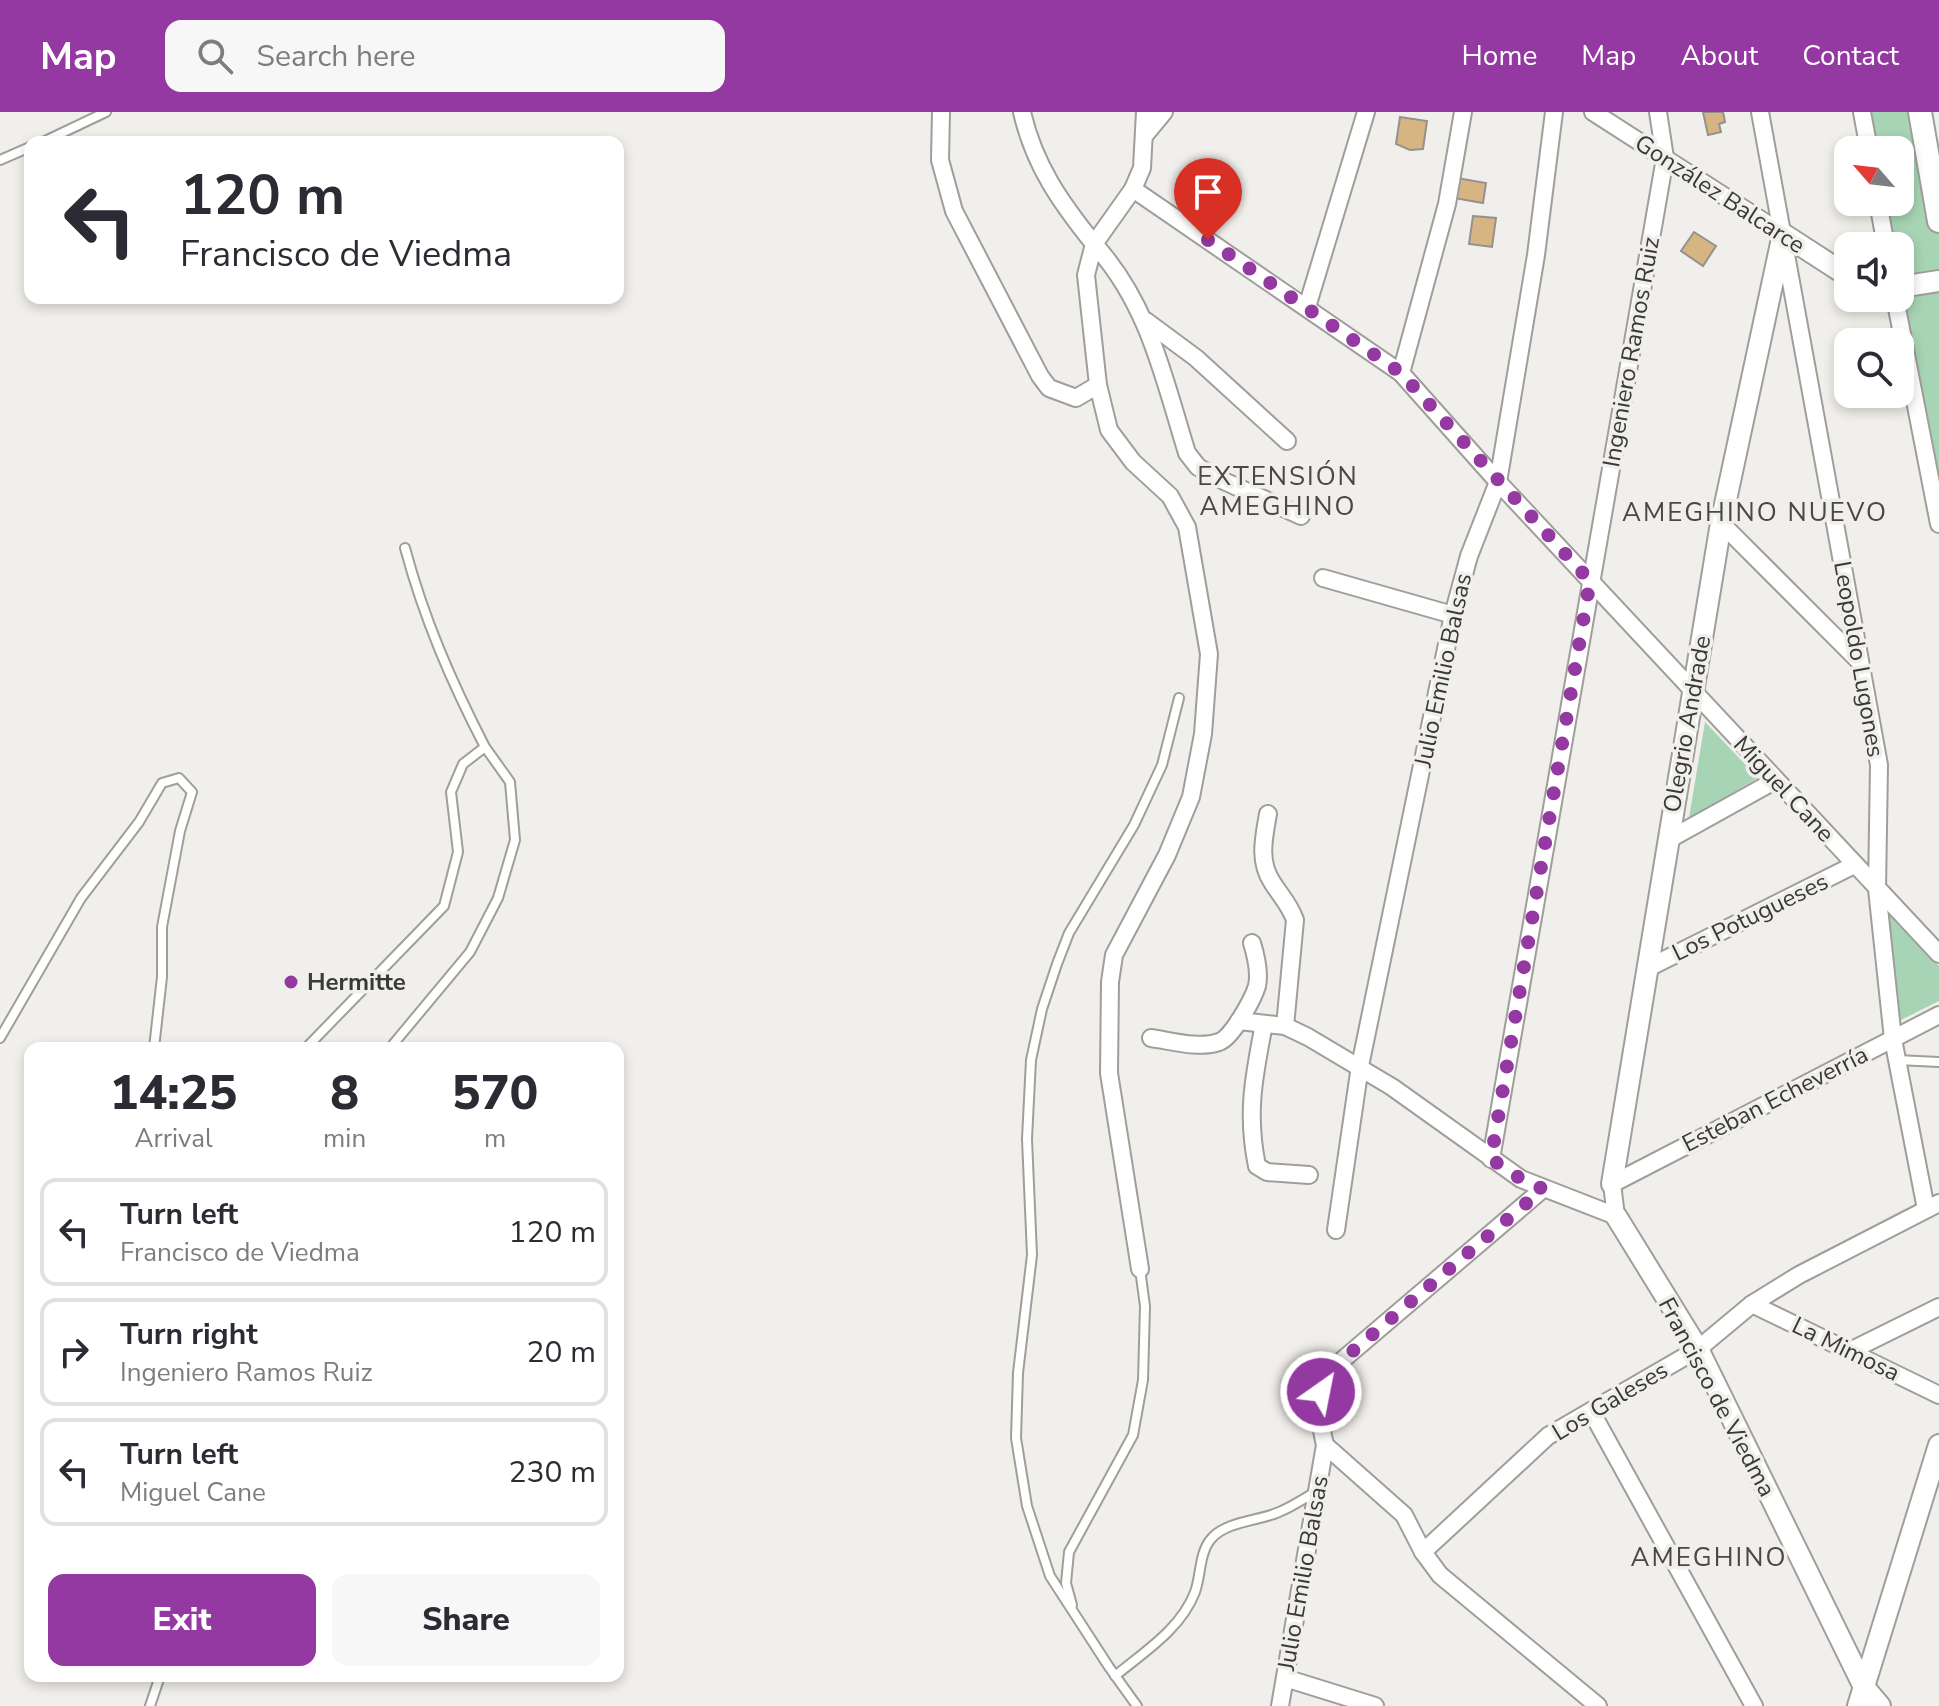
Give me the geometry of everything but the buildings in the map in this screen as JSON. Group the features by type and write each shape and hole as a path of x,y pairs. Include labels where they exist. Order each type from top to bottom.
{"main road":[{"path":"1920,112 1939,221"}],"street":[{"path":"941,112 940,160 954,211 1040,376 1049,388 1076,398 1098,385"},
{"path":"1022,112 1030,145 1066,209 1111,263 1146,321 1187,453 1198,467 1215,477 1301,516"},
{"path":"1140,1269 1109,1073 1110,982 1114,955 1167,855 1191,797 1203,734 1209,654 1187,527 1170,496 1133,462 1109,430 1098,385 1086,275 1094,244 1133,189 1142,168 1145,112"},
{"path":"1145,135 1164,112"},
{"path":"1307,307 1366,112"},
{"path":"1401,373 1447,204 1463,112"},
{"name":"Julio Emilio Balsas","path":"1336,1230 1360,1066 1453,615 1469,556 1498,482 1536,255 1554,112"},
{"name":"González Balcarce","path":"1593,112 1834,267"},
{"name":"Ingeniero Ramos Ruiz","path":"1491,1159 1665,158 1658,112"},
{"name":"Leopoldo Lugones","path":"1760,112 1879,765 1877,889 1893,1039 1933,1206"},
{"path":"1862,112 1866,136"},
{"name":"Miguel Cane","path":"1133,189 1401,373 1498,482 1939,954"},
{"name":"Olegrio Andrade","path":"1616,1216 1612,1184 1692,691 1721,523 1783,234"},
{"path":"1914,285 1939,281"},
{"path":"1898,312 1939,524"},
{"path":"1146,321 1196,358 1287,441"},
{"path":"1721,523 1860,662"},
{"path":"1323,578 1453,615"},
{"path":"1668,840 1776,780"},
{"path":"1268,814 1263,862 1269,878 1291,908 1295,920 1285,1026"},
{"name":"Los Potugueses","path":"1646,969 1854,865"},
{"path":"1151,1038 1201,1045 1226,1039 1257,986 1258,962 1252,943"},
{"name":"Esteban Echeverría","path":"1612,1184 1939,1015"},
{"path":"1239,1021 1285,1026 1360,1066 1521,1179 1616,1216"},
{"path":"1264,1024 1250,1093 1252,1141 1257,1166 1267,1172 1309,1175"},
{"name":"Julio Emilio Balsas","path":"1280,1706 1325,1445 1319,1419 1321,1392 1333,1368 1543,1189"},
{"name":"Los Galeses","path":"1423,1552 1548,1436 1698,1349 1752,1304 1799,1275 1933,1206"},
{"name":"Francisco de Viedma","path":"1616,1216 1698,1349 1861,1696 1880,1706"},
{"name":"La Mimosa","path":"1752,1304 1939,1395"},
{"path":"1850,1351 1939,1307"},
{"path":"1591,1411 1754,1706"},
{"path":"1325,1445 1404,1515 1423,1552 1440,1575 1598,1706"},
{"path":"1861,1696 1939,1445"},
{"path":"1285,1678 1375,1706"}],"lane":[{"path":"56,136 106,112"},
{"path":"0,160 24,150"},
{"path":"395,1042 470,952 498,898 515,840 510,782 485,747 436,644 419,602 405,548"},
{"path":"1137,1706 1050,1576 1027,1506 1016,1438 1018,1373 1032,1255 1027,1139 1031,1060 1042,1009 1069,933 1134,825 1162,765 1179,698"},
{"path":"312,1042 444,906 458,852 451,792 463,764 485,747"},
{"path":"0,1038 81,898 139,822 162,783 179,778 192,792 180,831 162,927 162,977 155,1042"},
{"path":"1897,1060 1939,1062"},
{"path":"1076,1617 1066,1583 1069,1552 1133,1435 1143,1380 1145,1306 1140,1269"},
{"path":"1115,1676 1172,1629 1181,1617 1195,1592 1211,1539 1226,1529 1281,1512 1317,1491"},
{"path":"150,1706 158,1682"}],"green space":[{"path":"1862,112 1920,112 1939,221 1939,524 1914,379 1914,328 1905,328 1902,312 1914,312 1914,232 1883,232 1881,216 1914,216 1914,136 1866,136"},
{"path":"1705,722 1758,778 1689,818"},
{"path":"1887,911 1939,966 1939,1001 1893,1024"}],"place":[{"name":"Hermitte","path":"291,982"}],"district":[{"name":"EXTENSIÓN AMEGHINO","path":"1278,491"},
{"name":"AMEGHINO NUEVO","path":"1755,512"},
{"name":"AMEGHINO","path":"1709,1557"}],"route":[{"path":"1208,240 1401,373 1590,581 1491,1159 1543,1189 1333,1368 1321,1392"}]}
